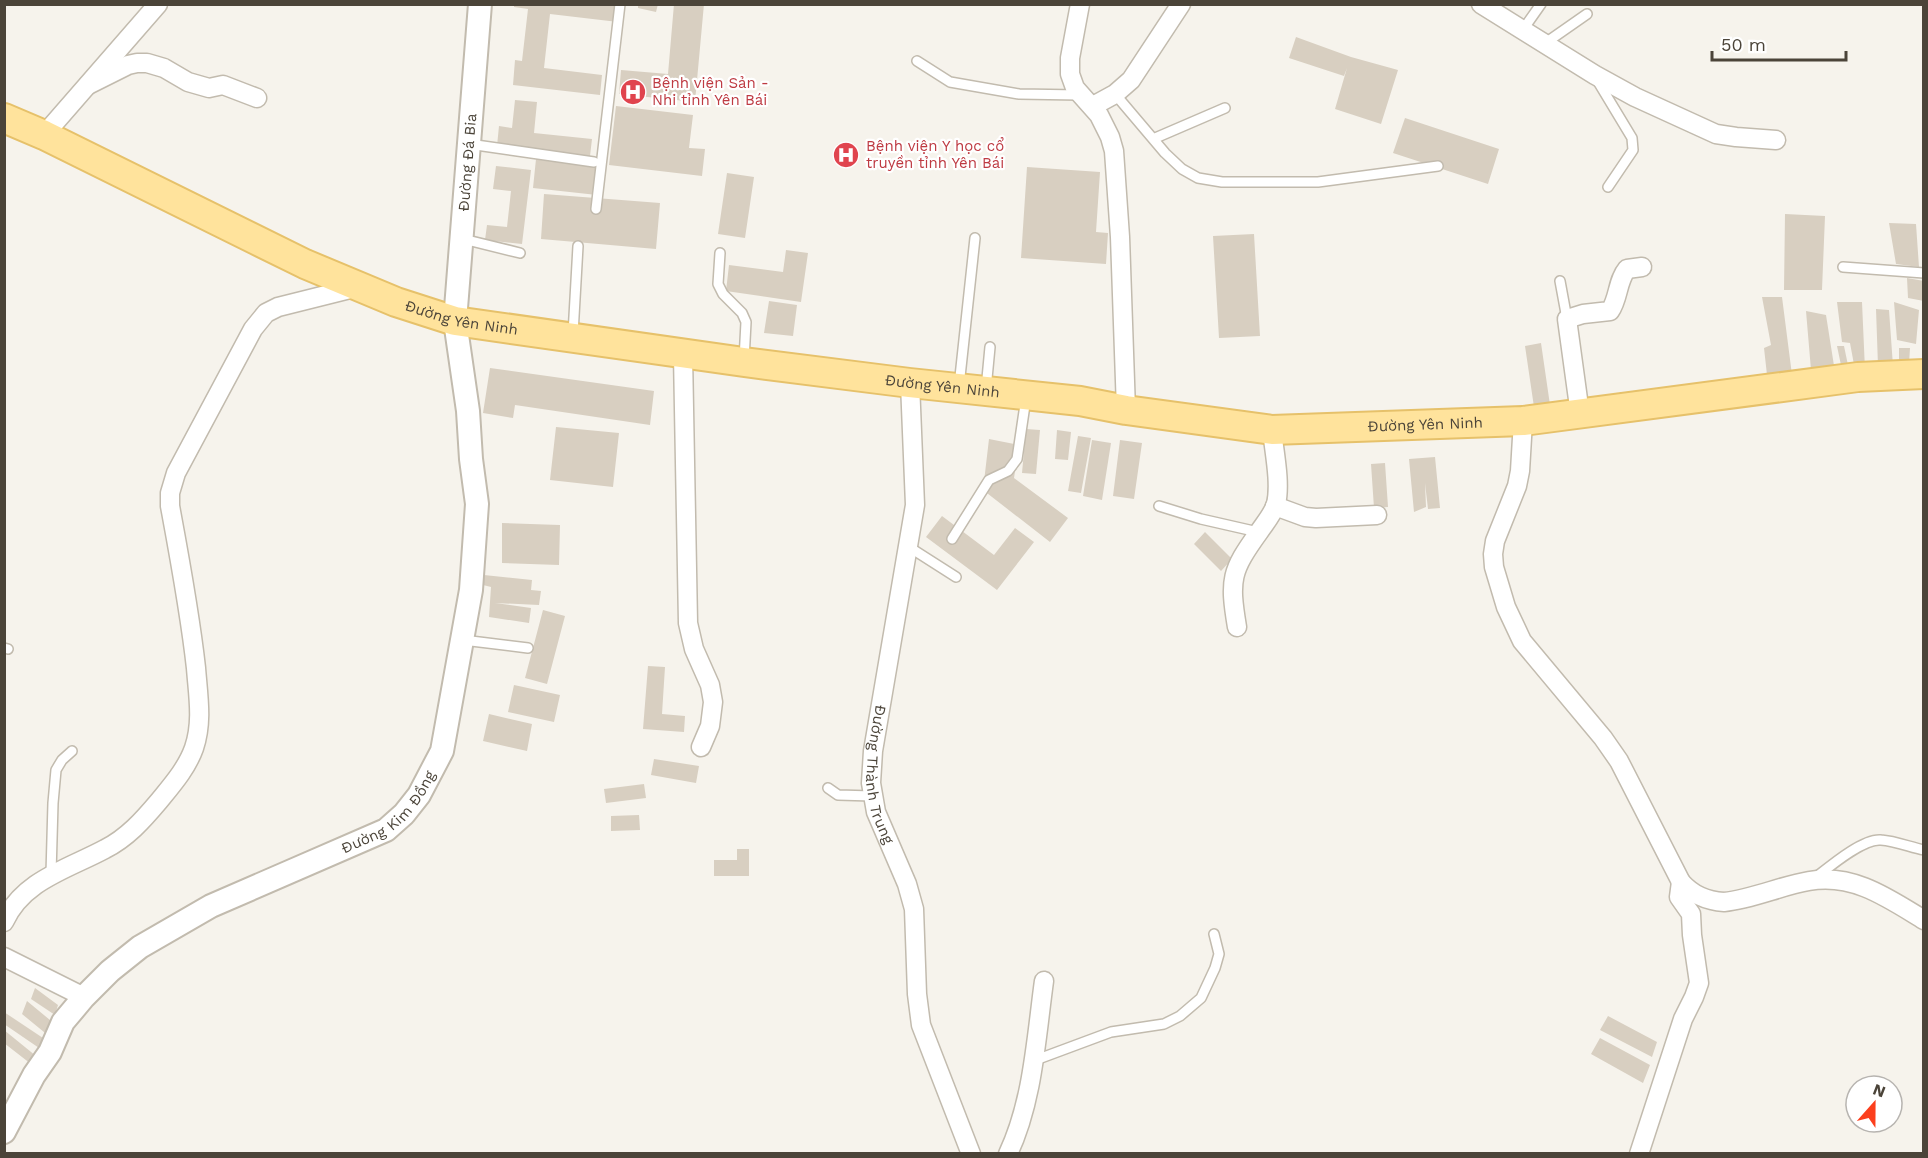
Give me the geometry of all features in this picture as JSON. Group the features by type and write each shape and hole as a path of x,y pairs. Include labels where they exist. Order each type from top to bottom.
{"main road":[{"name":"Đường Yên Ninh","path":"4,118 44,135 305,264 396,302 455,321 683,355 910,384 1080,401 1126,410 1272,430 1523,421 1858,377 1923,374"}],"street":[{"path":"44,135 158,4"},
{"name":"Đường Đá Bia","path":"455,321 480,4"},
{"path":"1080,4 1069,65 1072,80 1110,137 1116,166 1126,410"},
{"path":"1087,101 1115,94 1131,80 1181,4"},
{"path":"1481,4 1521,31 1635,97 1716,134 1776,140"},
{"path":"88,85 128,65 147,63 164,68 188,82 209,88 223,85 257,98"},
{"path":"1580,414 1567,319 1583,314 1610,311 1623,274 1627,269 1642,267"},
{"path":"4,922 26,893 51,873 105,849 130,833 177,779 194,749 200,724 199,700 190,612 170,506 173,483 181,464 260,319 278,307 358,286"},
{"name":"Đường Kim Đồng","path":"4,1132 34,1075 50,1052 63,1022 110,971 140,947 211,906 386,830 404,814 419,795 442,751 471,590 477,504 468,411 455,321"},
{"path":"683,355 688,623 694,649 710,685 712,702 710,726 700,747"},
{"name":"Đường Thành Trung","path":"910,384 916,489 913,522 870,768 872,796 876,812 907,884 914,909 917,994 921,1025 970,1154"},
{"path":"1523,421 1517,486 1495,541 1493,554 1494,567 1506,607 1522,641 1604,738 1619,761 1681,882 1697,896 1714,902 1724,902 1810,881 1845,881 1882,894 1923,920"},
{"path":"1237,627 1232,595 1234,572 1242,555 1275,506 1278,495 1272,430"},
{"path":"1275,506 1305,517 1316,518 1377,515"},
{"path":"1639,1154 1683,1019 1699,983 1691,914 1679,897 1681,882"},
{"path":"4,957 84,997"},
{"path":"1008,1154 1019,1130 1033,1061 1044,981"}],"lane":[{"path":"596,209 620,4"},
{"path":"1521,31 1541,4"},
{"path":"1544,44 1587,14"},
{"path":"917,61 950,82 1019,94 1087,101"},
{"path":"1595,75 1632,138 1633,150 1608,188"},
{"path":"1115,94 1182,170 1198,178 1222,182 1318,182 1438,166"},
{"path":"1153,139 1225,108"},
{"path":"468,144 594,162"},
{"path":"972,390 975,238"},
{"path":"460,239 520,253"},
{"path":"573,339 578,246"},
{"path":"720,253 718,284 723,294 742,313 746,322 744,362"},
{"path":"1843,267 1923,273"},
{"path":"1560,281 1567,319"},
{"path":"972,390 990,347"},
{"path":"952,539 989,480 1008,471 1017,459 1026,395"},
{"path":"1159,506 1201,519 1258,532"},
{"path":"909,547 956,577"},
{"path":"463,640 528,648"},
{"path":"51,873 56,770 62,760 72,751"},
{"path":"828,788 838,795 872,796"},
{"path":"1810,881 1844,856 1869,842 1880,839 1923,850"},
{"path":"1033,1061 1111,1032 1164,1024 1180,1016 1201,998 1215,969 1219,954 1214,934"}],"building":[{"path":"514,4 620,4 618,22 550,14 544,68 602,75 600,95 513,85 515,60 522,61 528,9 514,7"},
{"path":"638,4 658,4 656,12 638,8"},
{"path":"674,4 704,4 695,102 619,94 621,70 668,74"},
{"path":"1296,37 1351,57 1398,70 1381,124 1335,109 1347,68 1344,76 1289,58"},
{"path":"515,100 537,102 534,133 592,139 590,156 497,146 499,126 512,128"},
{"path":"616,106 693,115 689,148 705,149 702,176 609,165"},
{"path":"1405,118 1499,149 1488,184 1393,153"},
{"path":"536,159 599,165 597,195 533,188"},
{"path":"496,166 531,170 522,244 485,240 487,225 507,227 511,191 493,189"},
{"path":"1027,167 1100,172 1096,232 1108,233 1106,264 1021,258"},
{"path":"727,173 754,177 745,238 718,234"},
{"path":"544,194 660,203 656,249 541,239"},
{"path":"1785,214 1825,216 1822,290 1784,290"},
{"path":"1889,223 1916,224 1919,267 1896,264"},
{"path":"1254,234 1260,336 1219,338 1213,236"},
{"path":"786,250 808,253 801,302 726,291 729,265 783,272"},
{"path":"1907,278 1924,281 1924,301 1908,298"},
{"path":"1762,297 1782,297 1792,375 1767,375 1764,348 1771,345"},
{"path":"769,301 797,305 793,336 764,333"},
{"path":"1837,302 1862,302 1865,370 1855,370 1850,343 1842,342"},
{"path":"1894,302 1919,310 1916,344 1897,340"},
{"path":"1876,309 1889,310 1893,366 1878,366"},
{"path":"1806,311 1826,315 1835,372 1811,370"},
{"path":"1541,343 1550,405 1534,407 1525,346"},
{"path":"1837,346 1844,346 1849,370 1842,370"},
{"path":"1899,348 1910,348 1909,364 1899,363"},
{"path":"490,368 654,391 650,425 515,405 513,418 483,413"},
{"path":"556,427 619,433 613,487 550,480"},
{"path":"1026,429 1040,430 1036,474 1022,473"},
{"path":"1057,430 1071,432 1068,460 1055,459"},
{"path":"1078,436 1091,438 1081,493 1068,491"},
{"path":"989,439 1019,445 1014,478 1068,518 1050,542 983,490"},
{"path":"1092,440 1111,443 1102,500 1083,496"},
{"path":"1120,440 1142,443 1134,499 1113,496"},
{"path":"1435,457 1440,508 1428,509 1425,483 1426,507 1414,512 1409,459"},
{"path":"1385,463 1388,507 1374,508 1371,464"},
{"path":"942,516 994,555 1015,528 1034,542 997,590 926,537"},
{"path":"502,523 560,525 559,565 502,563"},
{"path":"1205,532 1232,559 1221,571 1194,544"},
{"path":"484,575 532,580 531,590 541,591 539,605 495,603 531,608 529,623 489,617 491,587 483,585"},
{"path":"543,610 565,616 547,684 525,678"},
{"path":"648,666 665,667 662,714 685,716 684,732 643,729"},
{"path":"514,685 560,695 554,722 508,712"},
{"path":"489,714 532,724 527,751 483,741"},
{"path":"654,759 699,766 696,783 651,775"},
{"path":"644,784 646,798 606,803 604,789"},
{"path":"639,815 640,830 611,831 611,816"},
{"path":"737,849 749,849 749,876 714,876 714,860 737,860"},
{"path":"35,988 58,1005 55,1015 31,999"},
{"path":"27,1001 56,1025 50,1037 22,1014"},
{"path":"4,1012 46,1040 42,1050 4,1024"},
{"path":"1608,1016 1657,1042 1652,1057 1600,1030"},
{"path":"4,1030 36,1056 31,1064 4,1043"},
{"path":"1600,1038 1650,1065 1643,1083 1591,1054"}],"place":[{"name":"Bệnh viện Sản - Nhi tỉnh Yên Bái","path":"633,92"},
{"name":"Bệnh viện Y học cổ truyền tỉnh Yên Bái","path":"846,155"}]}
